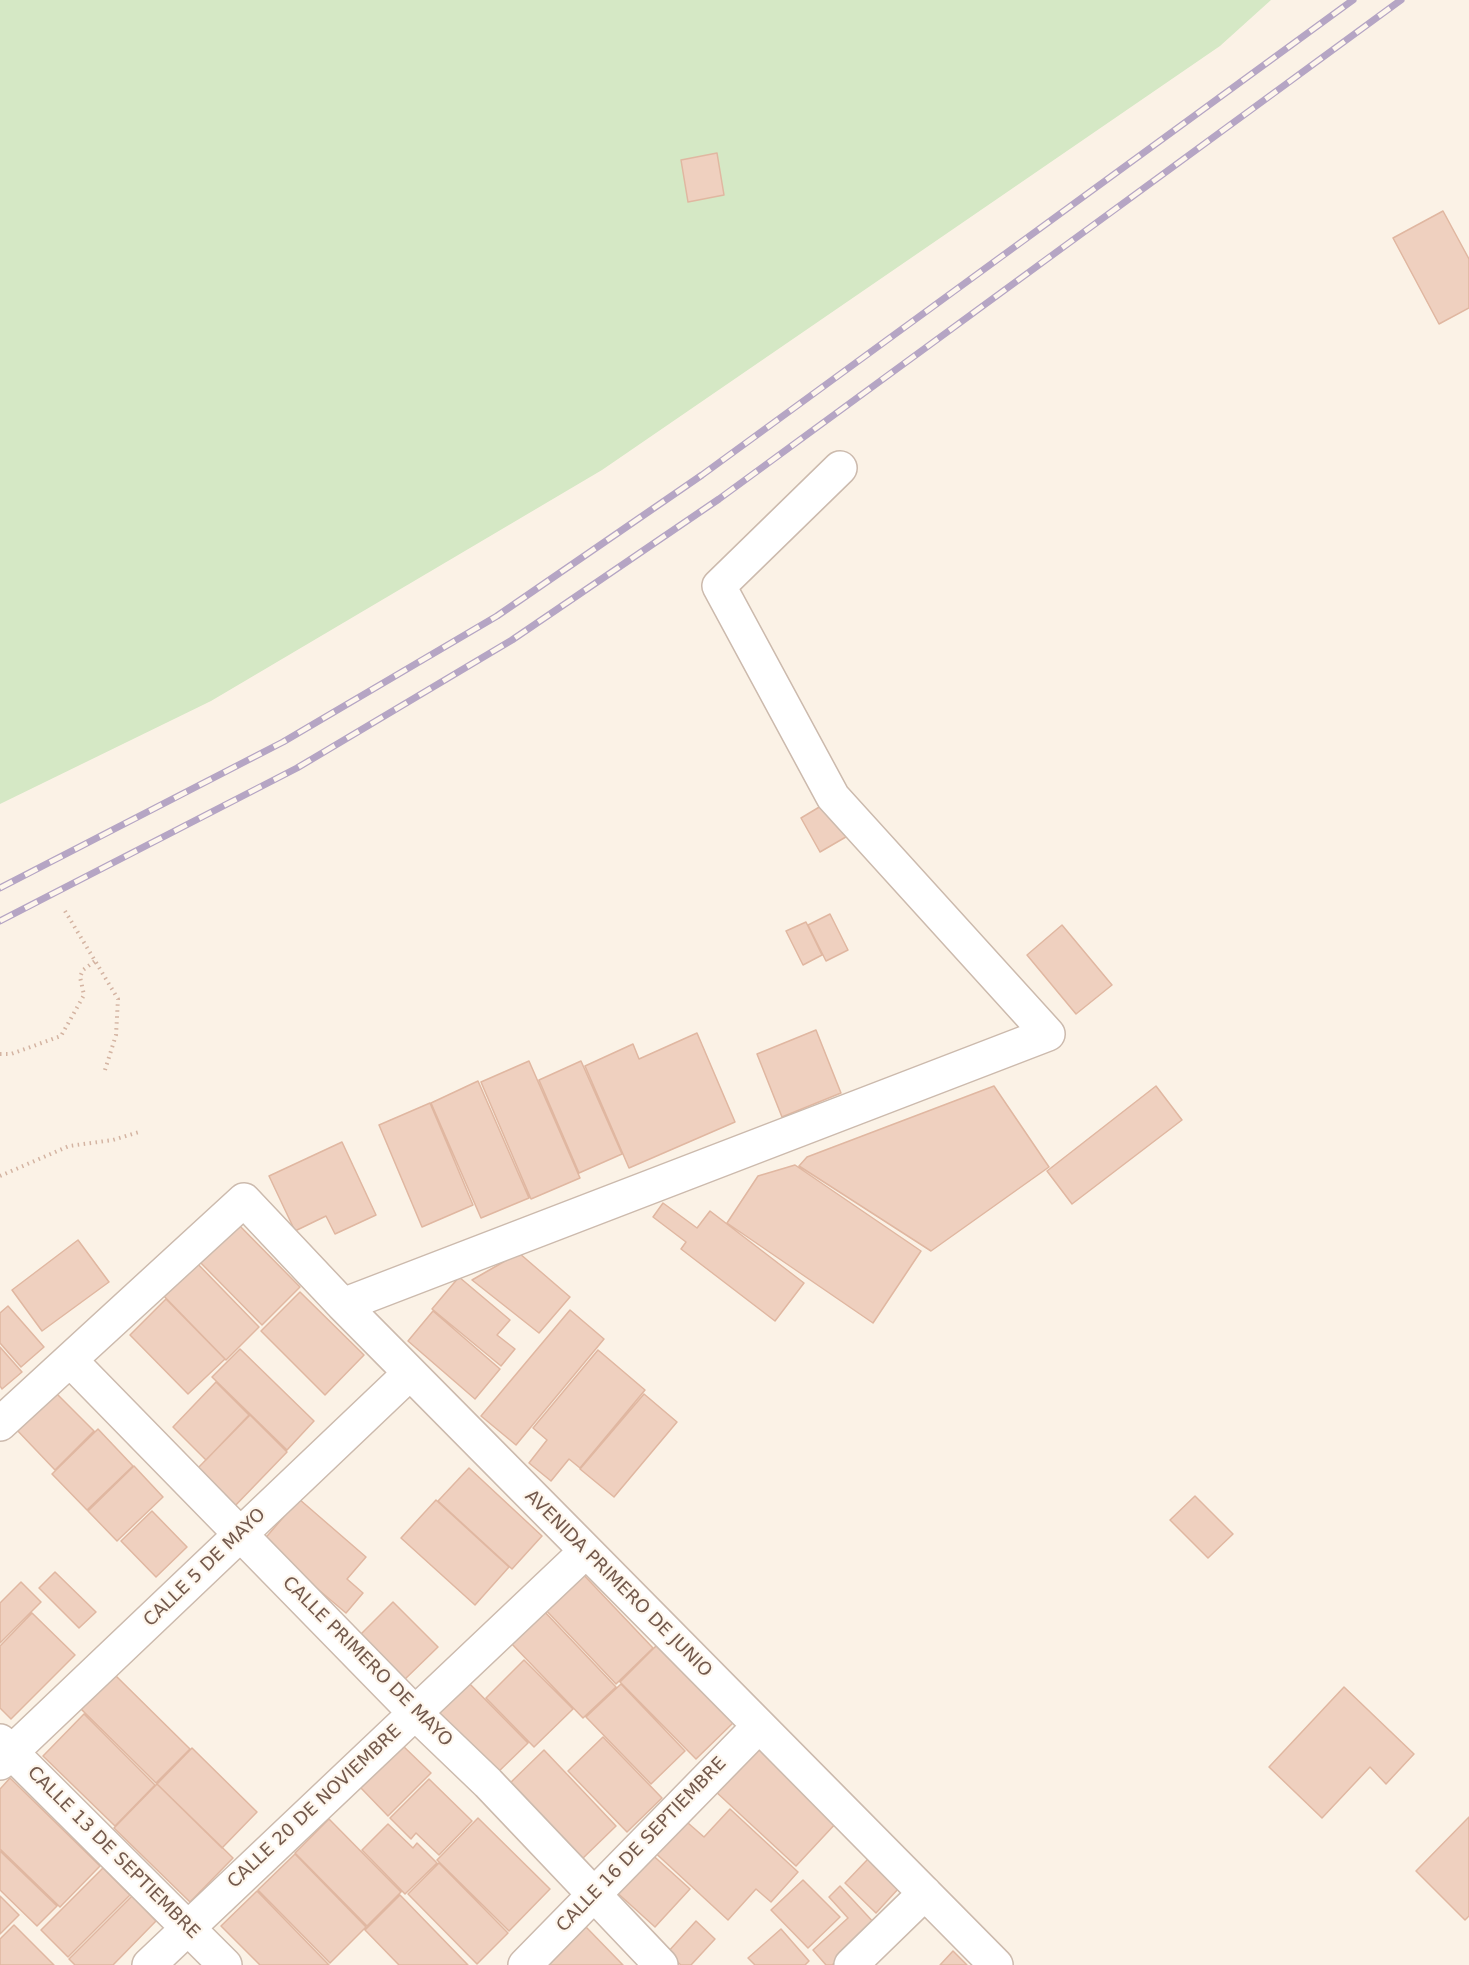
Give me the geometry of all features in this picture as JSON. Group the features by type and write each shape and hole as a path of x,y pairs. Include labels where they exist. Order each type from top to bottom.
{"street":[{"path":"342,1305 1048,1034 833,797 718,586 840,468"},
{"name":"AVENIDA PRIMERO DE JUNIO","path":"71,1361 244,1200 342,1305 996,1965"},
{"path":"0,1424 71,1361"},
{"name":"CALLE PRIMERO DE MAYO","path":"71,1361 415,1713 488,1783 661,1965"},
{"name":"CALLE 5 DE MAYO","path":"4,1752 410,1373"},
{"name":"CALLE 20 DE NOVIEMBRE","path":"148,1965 586,1551"},
{"name":"CALLE 16 DE SEPTIEMBRE","path":"525,1965 759,1726"},
{"name":"CALLE 13 DE SEPTIEMBRE","path":"4,1752 225,1965"},
{"path":"851,1965 925,1893"}],"path":[{"path":"65,911 118,999 116,1035 105,1070"},
{"path":"0,1054 11,1054 61,1036 84,995 80,977 83,970 95,961"},
{"path":"0,1176 69,1146 113,1140 139,1132"}],"green space":[{"path":"0,0 1271,0 1220,46 602,470 211,701 0,804"}],"building":[{"path":"717,153 724,195 688,202 681,160"},
{"path":"1443,211 1469,259 1469,308 1439,324 1393,238"},
{"path":"831,800 851,834 820,852 801,818"},
{"path":"830,914 848,950 826,961 808,925"},
{"path":"806,922 822,955 803,965 786,931"},
{"path":"1062,925 1112,985 1076,1014 1027,955"},
{"path":"816,1030 841,1093 782,1117 757,1054"},
{"path":"697,1033 735,1122 629,1168 585,1066 633,1044 639,1059"},
{"path":"529,1061 580,1178 531,1199 481,1082"},
{"path":"581,1061 622,1154 579,1173 539,1080"},
{"path":"478,1081 529,1198 481,1218 431,1103"},
{"path":"994,1086 1049,1167 931,1251 799,1166 807,1157"},
{"path":"1156,1086 1182,1120 1072,1204 1047,1171"},
{"path":"430,1103 473,1205 422,1227 379,1125"},
{"path":"342,1142 376,1215 335,1234 326,1216 295,1231 269,1176"},
{"path":"795,1165 921,1251 873,1323 727,1223 758,1176"},
{"path":"663,1203 697,1228 710,1211 804,1283 775,1321 681,1249 686,1242 653,1217"},
{"path":"232,1218 300,1287 262,1325 194,1256"},
{"path":"78,1240 109,1282 42,1331 12,1290"},
{"path":"519,1253 570,1297 539,1333 472,1280"},
{"path":"192,1258 259,1327 226,1360 159,1291"},
{"path":"459,1277 510,1320 497,1335 515,1349 501,1366 432,1309"},
{"path":"300,1292 364,1355 325,1395 261,1331"},
{"path":"166,1299 225,1359 188,1394 130,1335"},
{"path":"8,1306 44,1347 21,1367 0,1343 0,1313"},
{"path":"570,1310 604,1339 516,1445 481,1416"},
{"path":"433,1311 500,1369 475,1399 408,1341"},
{"path":"0,1347 22,1372 2,1389 0,1386"},
{"path":"240,1349 314,1421 287,1450 212,1377"},
{"path":"598,1350 645,1390 580,1468 569,1459 551,1481 529,1463 547,1440 533,1428"},
{"path":"216,1382 249,1415 206,1460 173,1427"},
{"path":"53,1390 94,1431 55,1470 15,1428"},
{"path":"644,1394 677,1422 614,1497 580,1469"},
{"path":"250,1415 287,1452 232,1509 194,1472"},
{"path":"98,1429 133,1466 87,1510 52,1474"},
{"path":"134,1466 163,1497 117,1541 88,1511"},
{"path":"469,1468 542,1536 512,1569 438,1501"},
{"path":"1195,1496 1233,1534 1208,1558 1170,1520"},
{"path":"299,1499 366,1557 347,1579 363,1593 346,1613 262,1542"},
{"path":"436,1500 509,1567 475,1605 401,1538"},
{"path":"152,1511 187,1547 156,1577 121,1541"},
{"path":"579,1570 653,1648 616,1684 542,1606"},
{"path":"55,1572 96,1612 79,1628 39,1588"},
{"path":"21,1582 41,1602 0,1643 0,1603"},
{"path":"393,1602 438,1647 400,1684 356,1639"},
{"path":"542,1609 616,1687 583,1718 509,1641"},
{"path":"32,1613 75,1655 11,1719 0,1708 0,1646"},
{"path":"657,1645 734,1722 696,1759 620,1682"},
{"path":"524,1660 573,1709 534,1747 486,1698"},
{"path":"115,1675 190,1749 156,1783 81,1709"},
{"path":"464,1678 528,1743 494,1776 431,1712"},
{"path":"621,1684 685,1751 651,1784 586,1717"},
{"path":"1344,1687 1414,1754 1386,1784 1370,1767 1322,1818 1269,1767"},
{"path":"84,1714 155,1785 115,1826 43,1756"},
{"path":"603,1737 662,1798 627,1832 568,1771"},
{"path":"401,1744 431,1773 388,1816 359,1786"},
{"path":"755,1744 838,1821 796,1866 714,1790"},
{"path":"192,1748 257,1812 222,1848 157,1784"},
{"path":"544,1750 616,1826 579,1862 507,1786"},
{"path":"10,1778 100,1866 60,1907 0,1849 0,1789"},
{"path":"429,1779 472,1821 439,1855 416,1833 411,1839 390,1818"},
{"path":"157,1784 233,1858 190,1902 114,1828"},
{"path":"730,1809 798,1872 771,1902 756,1889 728,1920 650,1848 680,1816 704,1837"},
{"path":"1469,1817 1469,1916 1465,1920 1416,1871"},
{"path":"478,1818 550,1889 509,1931 437,1860"},
{"path":"329,1819 401,1892 367,1926 295,1853"},
{"path":"388,1824 413,1848 417,1843 437,1863 405,1894 362,1850"},
{"path":"647,1850 690,1889 655,1927 612,1888"},
{"path":"0,1851 57,1906 37,1926 0,1890"},
{"path":"295,1854 366,1927 330,1963 258,1890"},
{"path":"868,1859 899,1888 876,1913 845,1883"},
{"path":"439,1863 508,1933 477,1964 408,1894"},
{"path":"103,1868 130,1895 68,1957 41,1930"},
{"path":"803,1880 840,1917 808,1948 771,1910"},
{"path":"840,1886 876,1925 832,1965 826,1965 813,1950 848,1918 829,1897"},
{"path":"257,1891 329,1965 260,1965 221,1926"},
{"path":"400,1895 468,1965 399,1965 365,1930"},
{"path":"0,1896 19,1915 0,1934"},
{"path":"132,1896 156,1921 113,1965 75,1965 69,1959"},
{"path":"696,1921 715,1939 691,1965 681,1965 667,1953"},
{"path":"14,1925 54,1965 0,1965 0,1939"},
{"path":"586,1927 623,1965 548,1965"},
{"path":"781,1929 809,1961 805,1965 755,1965 748,1958"},
{"path":"953,1951 967,1965 940,1965"}],"railway":[{"path":"0,888 283,742 497,616 702,475 1353,0"},
{"path":"0,921 297,768 512,640 719,499 1401,0"}]}
